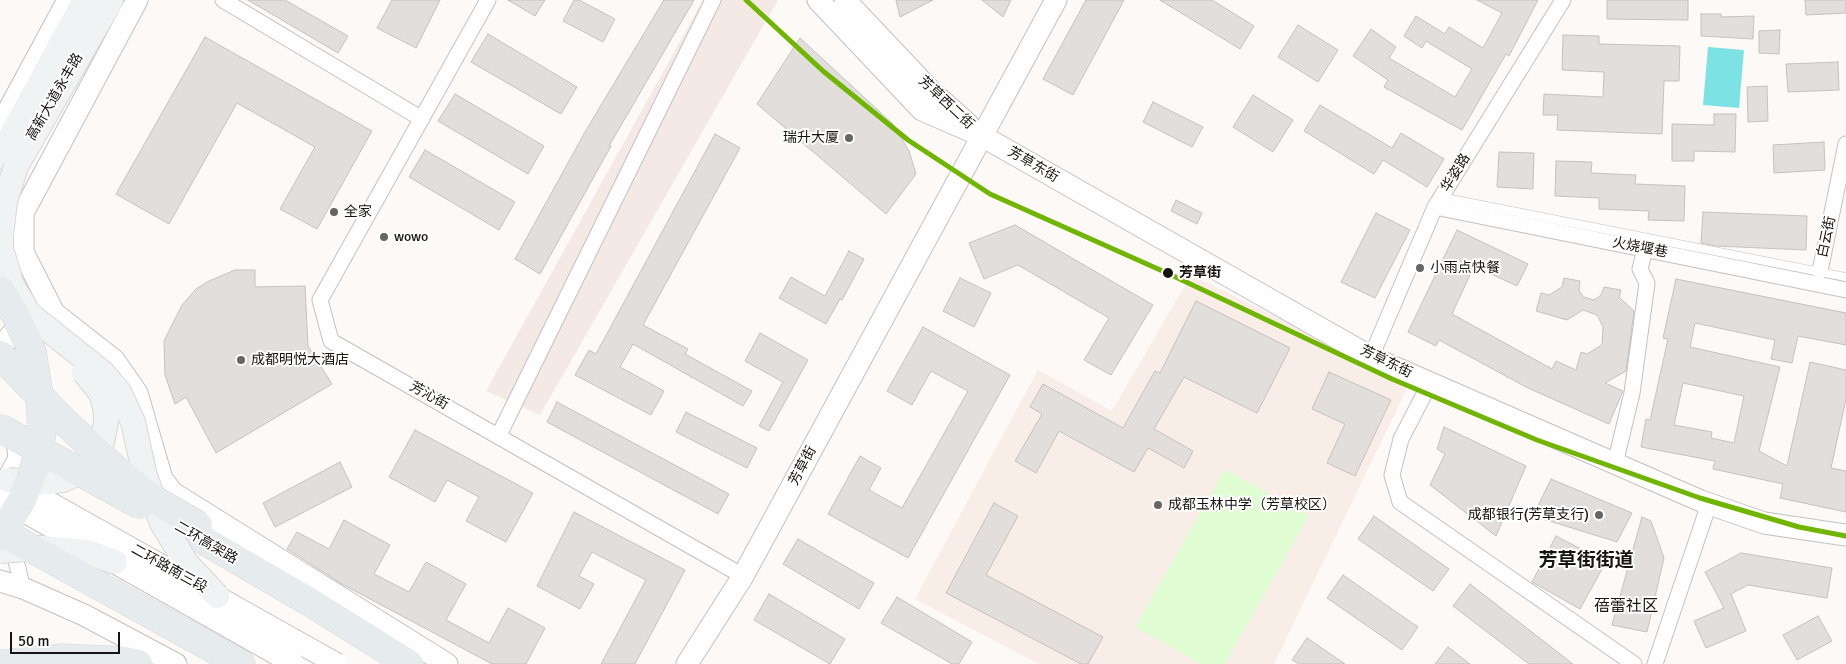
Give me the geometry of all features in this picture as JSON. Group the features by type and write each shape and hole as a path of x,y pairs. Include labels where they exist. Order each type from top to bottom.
{"highway":[{"path":"0,290 16,316 32,351 40,401 42,432 35,465 22,500 6,533 241,664"},
{"path":"0,355 64,421 114,468 143,491 302,586 313,604"},
{"name":"二环高架路","path":"4,422 313,604 409,664"},
{"path":"3,664 63,658 125,661 138,664"}],"main road":[{"path":"0,126 68,0"},
{"name":"高新大道永丰路","path":"0,194 8,161 85,0"},
{"name":"高新大道永丰路","path":"8,161 111,0"},
{"path":"137,0 23,213 23,252 54,313 114,360 137,393 162,479 173,493 447,664"},
{"name":"芳草西二街","path":"818,0 922,110 982,136"},
{"name":"芳草西二街","path":"845,0 930,90 982,136"},
{"name":"芳草街","path":"688,664 743,576 1056,0"},
{"name":"芳草东街","path":"982,136 1371,357 1709,504 1764,523 1846,535"},
{"path":"8,161 1,249 12,285 22,305 37,322 103,373 120,392 133,422 145,476 162,523 187,564 217,596"},
{"path":"0,348 45,296"},
{"path":"0,315 90,377 101,393 106,412 102,442 91,462 83,471 53,482 2,485"},
{"name":"二环路南三段","path":"2,485 217,596 337,664"},
{"name":"二环路南三段","path":"2,485 115,562 294,664"},
{"path":"0,551 40,548 87,552 115,562"},
{"path":"0,581 23,588 84,615 176,664"}],"street":[{"path":"223,0 422,119"},
{"name":"芳沁街","path":"488,0 320,300 331,341 499,435 743,576"},
{"path":"499,435 713,0"},
{"name":"华姿路","path":"1371,357 1438,202 1563,0"},
{"name":"白云街","path":"1820,271 1846,144"},
{"name":"火烧堰巷","path":"1438,202 1645,249 1846,290"},
{"path":"1615,464 1632,393 1647,282 1640,269 1645,249"},
{"path":"1430,383 1401,439 1392,475 1400,502 1634,664"},
{"path":"4,422 78,460 162,479"},
{"path":"2,485 16,458 4,422"},
{"path":"6,533 53,475 78,460"},
{"path":"1655,664 1709,504"},
{"path":"0,522 16,560 23,588"}],"lane":[{"path":"1438,202 1846,276"}],"shaded area":[{"path":"703,0 778,0 540,415 486,391"},
{"name":"成都玉林中学（芳草校区）","path":"1191,275 1410,382 1274,664 1039,664 915,599 1038,370 1112,411"}],"green space":[{"path":"1225,469 1309,516 1225,664 1201,664 1135,627"}],"water":[{"path":"1708,47 1744,50 1739,108 1703,105"}],"building":[{"path":"248,0 285,0 348,36 338,53"},
{"path":"392,0 440,0 416,48 377,28"},
{"path":"508,0 545,0 535,16"},
{"path":"574,0 579,0 615,19 603,42 563,21"},
{"path":"664,0 694,0 609,146 611,146 540,274 515,259 585,132"},
{"path":"896,0 933,0 900,17"},
{"path":"982,0 1011,0 1003,17"},
{"path":"1086,0 1124,0 1073,95 1043,79"},
{"path":"1160,0 1212,0 1254,26 1240,49"},
{"path":"1477,0 1538,0 1509,56 1506,54 1462,130 1384,87 1388,80 1353,56 1371,29 1396,47 1389,58 1455,97 1472,69 1426,41 1422,48 1404,36 1416,16 1445,34 1449,27 1483,48 1502,13"},
{"path":"1607,0 1688,0 1688,20 1607,19"},
{"path":"1805,0 1846,0 1846,13 1806,15"},
{"path":"1701,14 1721,14 1721,17 1754,16 1753,39 1701,36"},
{"path":"1298,25 1338,50 1318,82 1278,57"},
{"path":"1780,30 1779,54 1759,53 1759,31"},
{"path":"488,34 577,87 561,114 471,62"},
{"path":"1563,35 1599,36 1599,44 1680,46 1679,81 1664,81 1662,134 1557,130 1558,115 1543,115 1544,94 1603,97 1604,72 1562,70"},
{"path":"205,37 372,131 317,229 280,209 315,147 237,103 169,224 116,194"},
{"name":"瑞升大厦","path":"800,38 893,124 909,151 916,174 886,214 757,104"},
{"path":"1838,62 1839,90 1788,92 1786,64"},
{"path":"1767,86 1768,121 1748,122 1747,87"},
{"path":"455,94 544,146 528,174 438,121"},
{"path":"1253,95 1293,120 1273,152 1233,127"},
{"path":"1153,102 1203,127 1192,147 1143,122"},
{"path":"1320,105 1392,148 1401,133 1444,159 1427,187 1383,160 1374,174 1304,131"},
{"path":"1714,114 1736,114 1735,152 1694,151 1694,161 1672,161 1672,124 1714,125"},
{"path":"715,134 740,148 643,325 688,349 685,354 752,391 743,406 633,344 620,367 664,391 651,415 575,375 589,350 596,354"},
{"path":"1824,142 1825,170 1774,173 1773,145"},
{"path":"425,150 515,202 499,230 409,177"},
{"path":"1499,152 1534,153 1533,189 1497,187"},
{"path":"1556,161 1592,162 1591,173 1636,175 1635,184 1685,186 1684,221 1648,220 1649,211 1599,209 1599,198 1555,196"},
{"path":"1176,200 1202,213 1197,224 1171,211"},
{"path":"1703,212 1807,216 1806,250 1716,246 1701,243"},
{"path":"1376,213 1410,230 1375,298 1341,282"},
{"path":"1015,225 1153,305 1111,375 1084,360 1109,318 1018,265 984,279 969,243"},
{"path":"1457,230 1528,264 1517,286 1474,266 1452,314 1552,369 1556,361 1576,370 1581,352 1587,354 1602,345 1603,327 1597,315 1583,310 1567,320 1536,311 1541,293 1549,295 1562,287 1564,278 1580,281 1579,291 1584,297 1594,300 1601,295 1604,287 1621,290 1619,297 1634,311 1626,371 1605,383 1623,391 1609,424 1528,388 1439,340 1436,346 1408,332"},
{"path":"849,251 864,259 842,300 840,299 826,324 779,298 791,277 825,296"},
{"name":"成都明悦大酒店","path":"235,270 255,270 255,287 305,286 308,346 332,384 216,453 186,397 175,404 165,375 164,341 182,305 196,289"},
{"path":"960,278 991,293 974,327 943,311"},
{"path":"1676,279 1846,313 1846,345 1798,336 1792,363 1771,359 1775,340 1695,323 1690,347 1780,367 1759,451 1787,466 1810,362 1846,370 1846,399 1831,468 1846,471 1846,512 1780,498 1783,484 1713,469 1715,461 1641,447 1646,419 1650,420 1668,339 1663,338","holes":["1683,383 1744,396 1734,443 1711,438 1712,432 1674,425"]},
{"path":"1196,301 1290,348 1257,413 1184,377 1154,429 1193,451 1184,468 1148,448 1134,472 1059,431 1036,473 1015,461 1042,414 1030,407 1043,384 1123,428 1155,371 1160,373"},
{"path":"923,327 1010,375 908,558 828,514 860,456 881,468 869,490 902,508 968,391 931,371 912,405 887,391"},
{"path":"760,333 808,360 769,431 759,426 783,382 745,361"},
{"path":"1329,372 1391,400 1355,476 1327,463 1345,424 1312,409"},
{"path":"557,402 729,494 718,514 547,422"},
{"path":"686,412 757,448 747,468 676,432"},
{"path":"1444,427 1526,466 1496,536 1430,485 1445,454 1437,449"},
{"path":"415,430 533,493 506,542 466,521 479,497 447,480 435,502 389,477"},
{"path":"340,462 352,487 275,527 263,503"},
{"path":"1551,479 1632,513 1617,542 1533,516"},
{"path":"994,503 1018,516 986,575 1103,637 1088,664 1081,664 946,593"},
{"path":"574,512 685,570 635,664 601,664 646,580 592,552 579,576 594,584 580,609 537,586"},
{"path":"1374,516 1449,569 1433,591 1358,539"},
{"path":"1642,517 1651,521 1664,558 1647,632 1612,625"},
{"path":"344,520 390,545 374,574 409,592 426,562 466,584 446,620 489,643 508,608 545,628 526,664 492,664 342,584 287,549 297,532 329,549"},
{"path":"1556,536 1606,562 1580,609 1532,582"},
{"path":"798,539 874,583 859,609 783,564"},
{"path":"1741,553 1832,568 1827,598 1748,585 1731,594 1746,631 1706,648 1694,621 1724,608 1705,572"},
{"path":"1343,575 1418,627 1402,650 1327,598"},
{"path":"1470,584 1573,664 1529,664 1453,606"},
{"path":"769,594 845,639 830,664 754,620"},
{"path":"897,597 972,642 959,664 952,664 881,623"},
{"path":"1818,616 1832,641 1797,660 1783,635"},
{"path":"1307,638 1345,664 1299,664 1292,660"},
{"path":"1448,647 1470,664 1435,664"}],"transit line":[{"path":"746,0 823,71 908,140 990,194 1167,273 1392,379 1537,440 1700,498 1799,527 1846,536"}],"place":[{"name":"瑞升大厦","path":"849,138"},
{"name":"全家","path":"334,212"},
{"name":"wowo","path":"384,237"},
{"name":"小雨点快餐","path":"1420,268"},
{"name":"芳草街","path":"1168,273"},
{"name":"成都明悦大酒店","path":"241,360"},
{"name":"成都玉林中学（芳草校区）","path":"1158,505"},
{"name":"成都银行(芳草支行)","path":"1599,515"}],"district":[{"name":"芳草街街道","path":"1586,561"},
{"name":"蓓蕾社区","path":"1626,607"}]}
